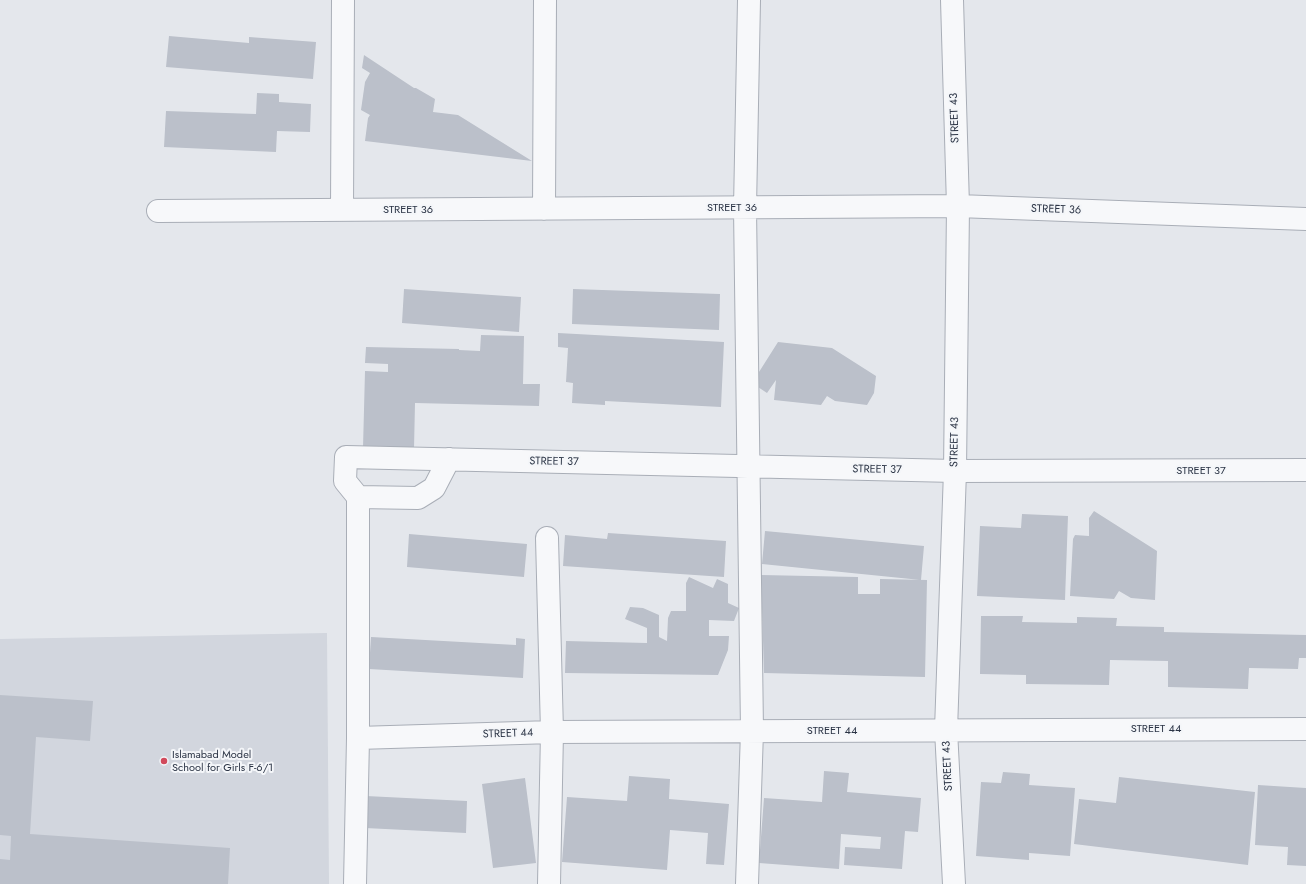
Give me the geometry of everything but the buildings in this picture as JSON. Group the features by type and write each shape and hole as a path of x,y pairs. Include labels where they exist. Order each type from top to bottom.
{"street":[{"path":"342,210 343,0"},
{"path":"544,209 545,0"},
{"path":"747,884 752,731 745,208 749,0"},
{"name":"STREET 43","path":"952,0 958,206 955,471 946,730 954,884"},
{"name":"STREET 36","path":"158,211 958,206 1306,219"},
{"name":"STREET 37","path":"358,497 345,481 346,457 955,471 1306,470"},
{"path":"355,884 358,738 358,497 418,498 434,488 449,459"},
{"path":"547,538 552,732 550,884"},
{"name":"STREET 44","path":"358,738 552,732 1306,729"}],"shaded area":[{"name":"Islamabad Model School for Girls F-6/1","path":"327,633 329,884 0,884 0,639"}],"place":[{"name":"Islamabad Model School for Girls F-6/1","path":"164,761"}]}
